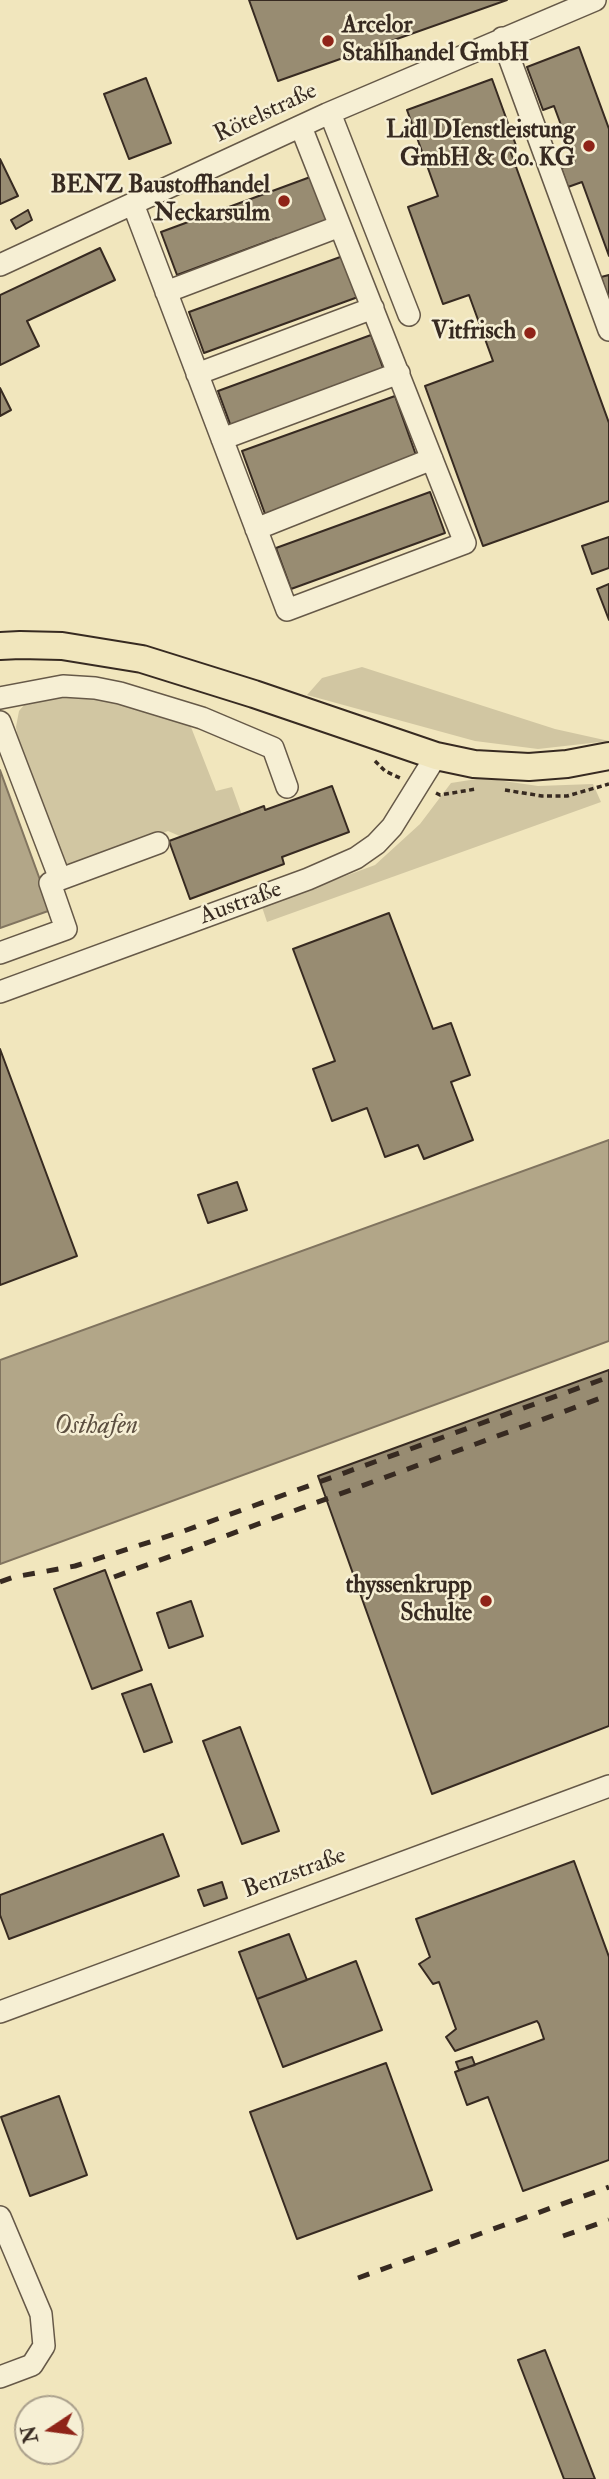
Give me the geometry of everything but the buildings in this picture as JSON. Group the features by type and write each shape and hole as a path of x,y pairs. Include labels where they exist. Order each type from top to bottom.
{"main road":[{"path":"0,646 62,646 142,659 436,755 474,764 529,767 567,764 609,756"}],"street":[{"name":"Rötelstraße","path":"0,265 330,113 595,0"},
{"path":"502,38 609,330"},
{"path":"330,113 409,315"},
{"path":"132,204 286,610 466,543 301,127"},
{"path":"166,292 340,226"},
{"path":"197,374 373,308"},
{"path":"222,439 398,373"},
{"path":"256,529 432,459"},
{"path":"0,698 63,686 95,688 132,696 202,718 273,748 287,788"},
{"path":"0,722 60,879"},
{"name":"Austraße","path":"0,992 308,879 356,858 392,828 436,755"},
{"path":"0,953 66,929 50,883 158,843"},
{"name":"Benzstraße","path":"0,2012 609,1786"},
{"path":"0,2217 41,2314 44,2346 32,2365 0,2377"}],"path":[{"path":"497,789 542,796 567,796 609,784"},
{"path":"418,786 440,794 485,789"}],"shaded area":[{"path":"362,667 555,729 609,741 538,749 475,741 307,695 322,678"},
{"path":"89,693 189,722 216,791 232,787 242,815 182,837 168,831 65,871 16,727 19,711 29,699"},
{"path":"483,778 538,786 593,784 601,802 267,922 262,907 375,865 420,824 451,783"}],"water":[{"path":"0,770 51,910 0,928"},
{"name":"Osthafen","path":"609,1140 609,1341 0,1564 0,1360"}],"railway":[{"path":"0,1582 75,1566 184,1531 609,1377"},
{"path":"114,1577 609,1395"},
{"path":"358,2278 609,2187"},
{"path":"563,2236 609,2220"}],"place":[{"name":"Arcelor Stahlhandel GmbH","path":"328,41"},
{"name":"Lidl DIenstleistung GmbH & Co. KG","path":"589,146"},
{"name":"BENZ Baustoffhandel Neckarsulm","path":"284,201"},
{"name":"Vitfrisch","path":"530,333"},
{"name":"thyssenkrupp Schulte","path":"486,1601"}]}
